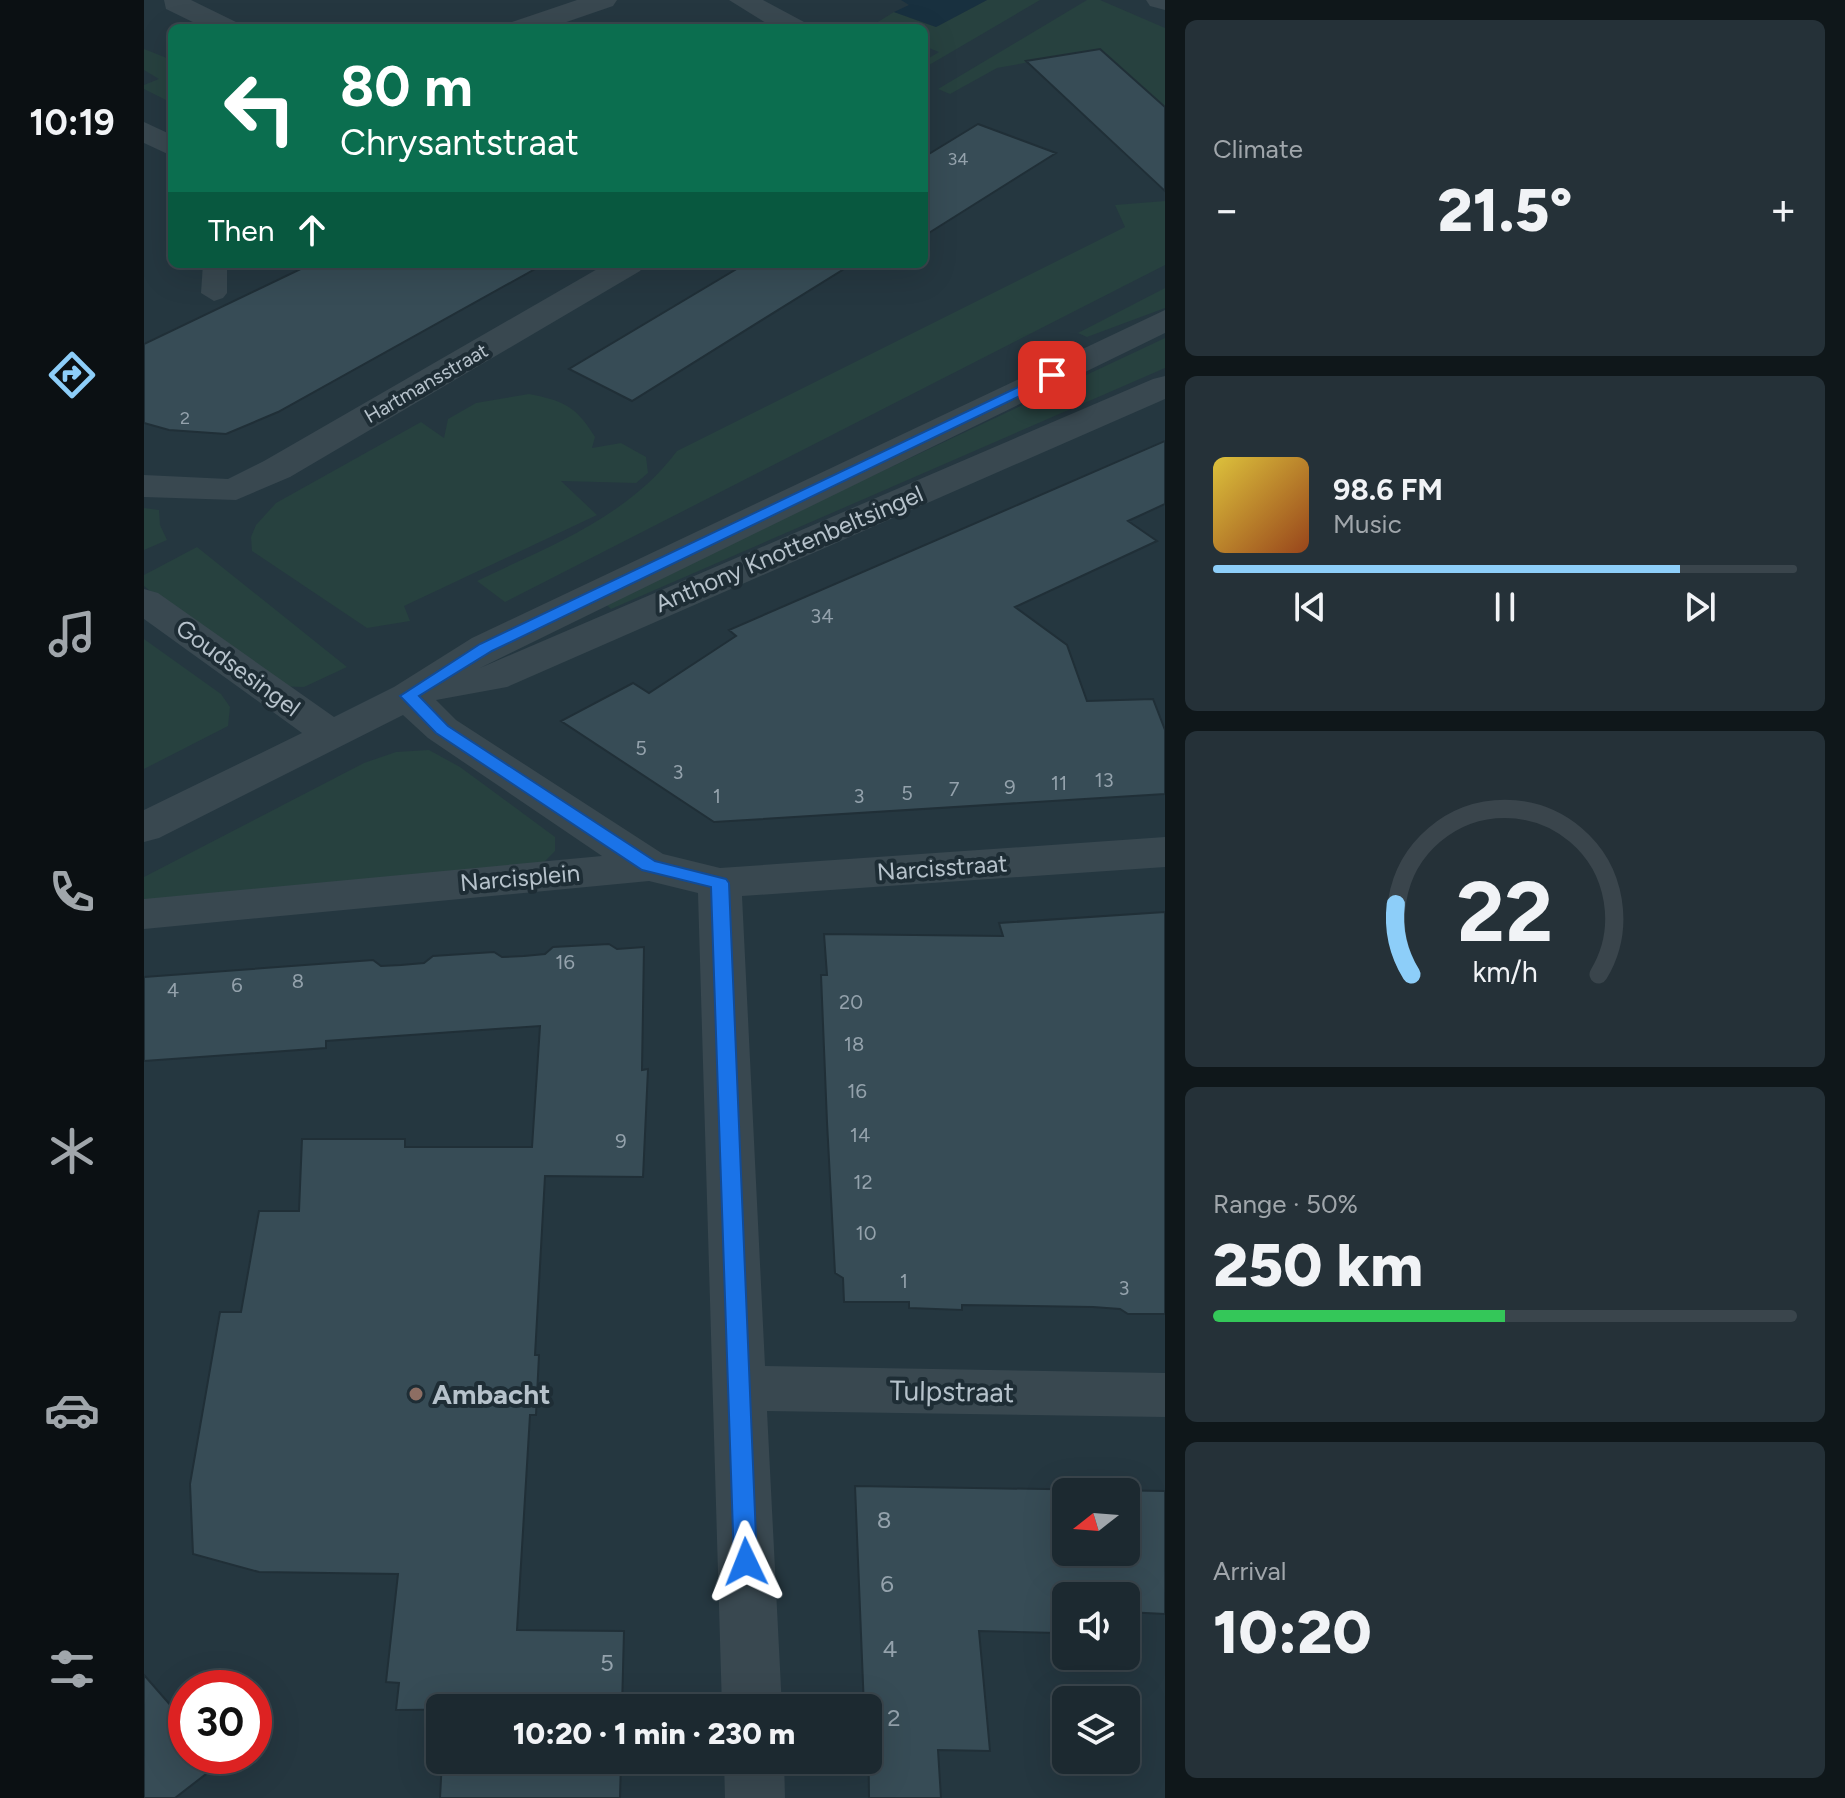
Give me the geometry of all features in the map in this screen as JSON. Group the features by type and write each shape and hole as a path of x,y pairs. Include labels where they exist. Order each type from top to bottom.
{"street":[{"path":"534,24 603,0"},
{"path":"743,0 787,24"},
{"path":"172,4 217,24"},
{"path":"144,131 168,145"},
{"name":"Hartmansstraat","path":"144,486 218,491 236,489 277,469 622,268"},
{"name":"Anthony Knottenbeltsingel","path":"144,828 408,696 486,647 1165,320"},
{"name":"Anthony Knottenbeltsingel","path":"408,696 493,678 1165,386"},
{"name":"Goudsesingel","path":"144,601 331,734"},
{"name":"Narcisplein","path":"408,696 442,729 649,866"},
{"name":"Narcisstraat","path":"649,866 720,883 1165,852"},
{"name":"Narcisplein","path":"144,914 649,866"},
{"path":"720,883 751,1694"},
{"name":"Tulpstraat","path":"739,1388 1165,1395"},
{"path":"754,1774 755,1798"}],"lane":[{"path":"214,293 215,268"}],"green space":[{"path":"987,0 1040,0 928,66 928,59 939,52 928,48 928,24 936,27"},
{"path":"1087,0 1100,0 1165,28 1165,108 1100,49 997,68 950,94 938,89"},
{"path":"894,12 928,24 875,24"},
{"path":"144,49 168,58 168,101 144,89 144,85 159,79 144,70"},
{"path":"1165,201 1165,265 505,602 477,581 559,542 611,512 635,495 677,451 1125,227 1115,205"},
{"path":"1165,288 1165,308 1087,337 1078,333"},
{"path":"1165,338 1165,368 611,609 604,602"},
{"path":"529,394 568,406 582,418 595,437 592,448 621,443 646,457 648,473 636,483 561,481 597,515 404,606 410,621 367,628 252,551 251,537 256,525 276,503 421,422 444,438 448,419 476,403"},
{"path":"144,508 159,510 160,525 167,540 144,550"},
{"path":"197,547 347,667 304,687 271,686 144,586 144,575"},
{"path":"144,639 221,694 230,707 228,726 144,769"},
{"path":"429,750 460,767 555,837 555,851 544,862 144,909 144,877 364,763 396,752"}],"water":[{"path":"901,0 987,0 936,27 894,12 909,5"}],"building":[{"path":"1100,49 1165,107 1165,191 1026,61"},
{"path":"978,124 1056,153 928,233 928,155"},
{"path":"303,268 537,268 278,412 226,434 169,430 144,423 144,344"},
{"path":"738,268 846,268 632,401 569,369"},
{"path":"1165,441 1165,504 1128,521 1157,541 1015,607 1067,645 1087,701 1153,699 1165,730 1165,794 714,822 561,721 633,683 649,693 736,636 729,630"},
{"path":"1165,912 1165,1314 1128,1314 1120,1309 1093,1307 962,1305 962,1310 909,1308 909,1302 844,1302 843,1278 835,1273 821,975 827,975 824,934 1003,936 999,923"},
{"path":"609,944 617,949 644,947 642,1070 648,1069 643,1177 545,1176 535,1355 539,1355 536,1415 530,1415 517,1630 624,1631 622,1694 426,1694 426,1710 396,1710 399,1683 386,1682 398,1574 259,1572 193,1554 190,1484 220,1312 241,1312 259,1211 299,1211 302,1139 405,1139 405,1147 532,1147 540,1026 326,1041 326,1048 144,1061 144,977 373,960 381,966 401,965 424,963 433,956 494,952 502,957 524,956 545,954 553,947"},
{"path":"855,1486 1052,1489 1052,1566 1140,1566 1140,1491 1165,1491 1165,1614 1140,1613 1140,1582 1052,1582 1052,1633 979,1631 990,1751 938,1750 941,1798 869,1798 869,1774 882,1774 882,1694 863,1694"},
{"path":"144,1675 168,1702 168,1774 206,1774 175,1798 144,1798"},
{"path":"441,1774 621,1774 620,1798 440,1798"}],"place":[{"name":"Ambacht","path":"416,1394"}],"route":[{"path":"746,1562 720,883 649,866 442,729 408,696 486,647 1052,375"}]}
